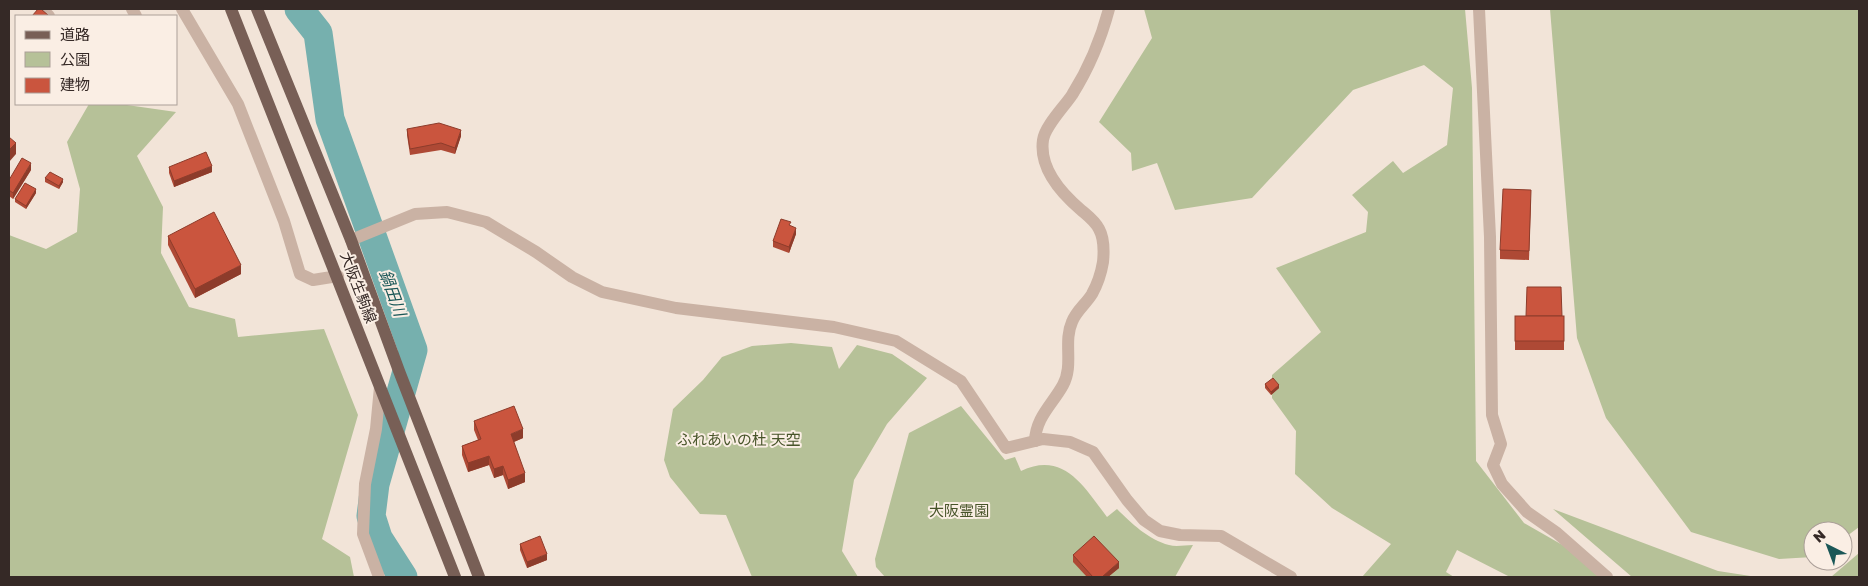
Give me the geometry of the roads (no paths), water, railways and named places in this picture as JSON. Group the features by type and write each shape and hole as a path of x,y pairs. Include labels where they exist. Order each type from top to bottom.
{"main road":[{"name":"大阪生駒線","path":"231,9 338,276 397,433 455,577"},
{"name":"大阪生駒線","path":"257,9 356,237 408,396 479,577"}],"street":[{"path":"182,9 238,104 284,221 300,274 313,280 338,276"},
{"path":"1035,441 1036,429 1064,384 1068,370 1071,323 1091,295 1100,276 1103,261 1103,240 1100,230 1092,219 1059,188 1046,166 1043,138 1072,95 1092,58 1109,9"},
{"path":"1479,9 1490,237 1492,415 1501,444 1493,465 1502,484 1527,512 1557,533 1607,577"},
{"path":"356,237 415,214 447,212 486,222 536,252 572,277 602,292 676,308 834,327 896,341 961,380 1006,448 1043,440 1070,442 1093,452 1127,500 1144,520 1160,531 1180,536 1221,536 1291,577"},
{"path":"379,577 363,534 365,484 376,429 380,387"}],"waterway":[{"name":"鍋田川","path":"299,9 318,33 330,119 413,350 375,484 371,516 378,538 403,577"}],"park label":[{"name":"ふれあいの杜 天空","path":"739,439"},
{"name":"大阪霊園","path":"959,510"}]}
